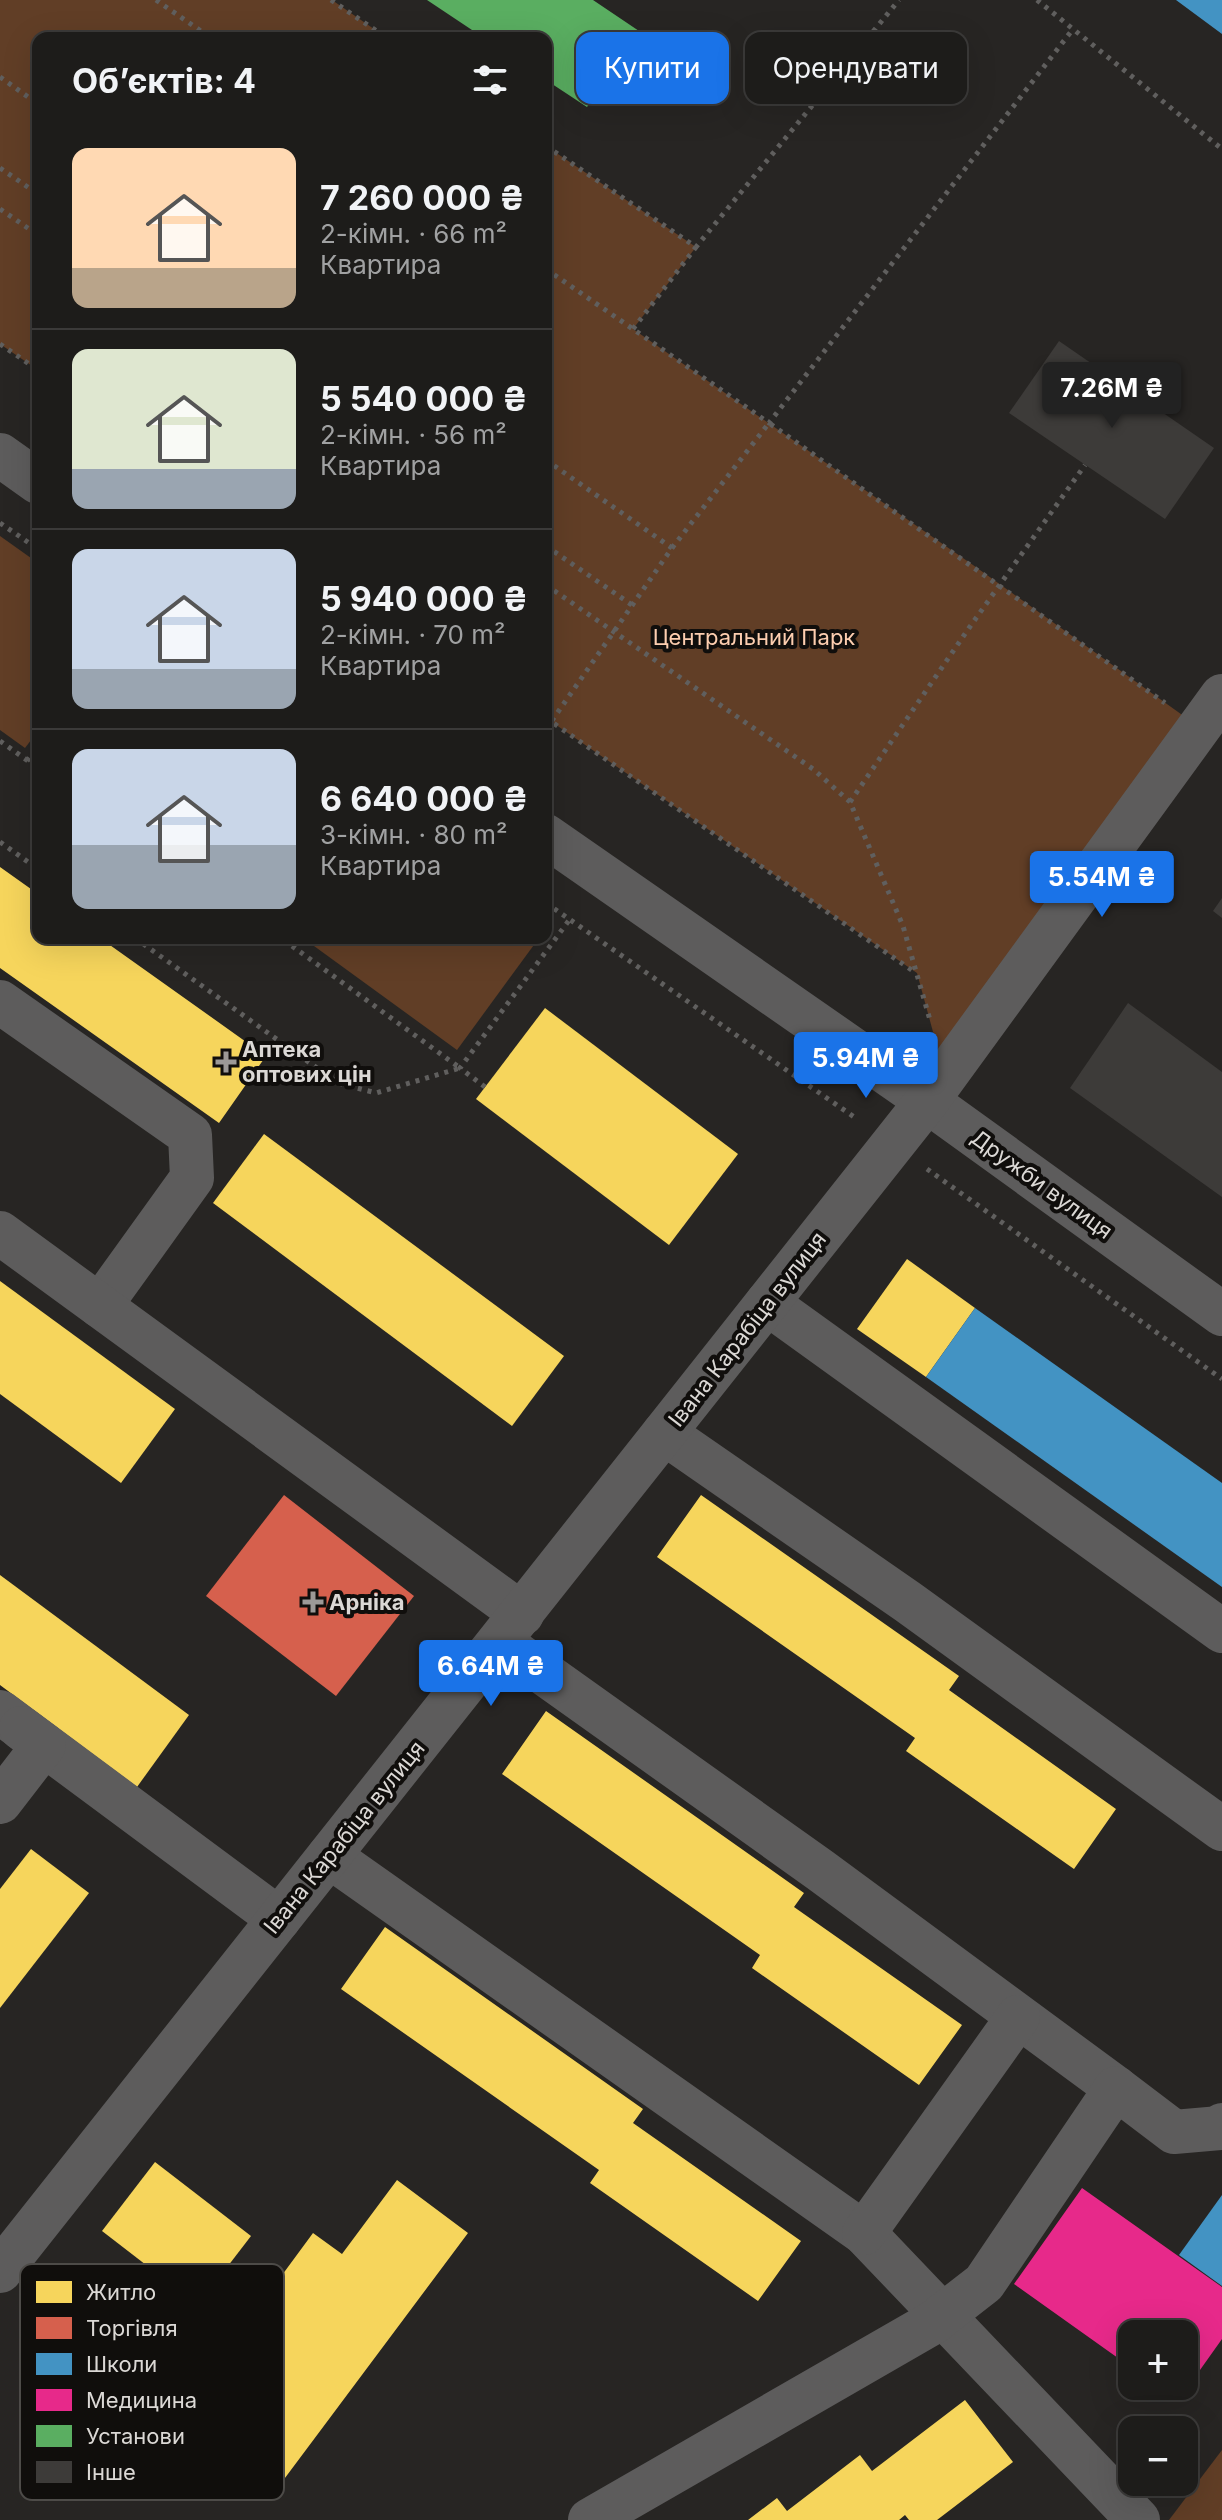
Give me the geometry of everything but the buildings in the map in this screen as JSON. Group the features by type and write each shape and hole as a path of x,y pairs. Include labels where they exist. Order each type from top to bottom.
{"street":[{"path":"0,455 32,478"},
{"name":"Івана Карабіца вулиця","path":"0,2271 893,1145 1211,712"},
{"name":"Дружби вулиця","path":"552,840 936,1089 1222,1314"},
{"path":"0,1002 190,1135 192,1178 100,1306"},
{"path":"0,1233 100,1306 820,1870 1174,2132 1220,2128 1222,2125"},
{"path":"767,1303 1222,1631"},
{"path":"664,1433 908,1602 1222,1829"},
{"path":"0,1712 279,1919"},
{"path":"0,1802 44,1745"},
{"path":"329,1856 864,2233 1138,2520"},
{"path":"864,2233 1018,2017"},
{"path":"590,2520 934,2322 984,2283 1116,2088"}],"path":[{"path":"156,0 202,32"},
{"path":"331,0 378,32"},
{"path":"633,329 696,247 899,0"},
{"path":"1037,0 1222,149"},
{"path":"552,715 672,548 1073,29"},
{"path":"0,77 32,100"},
{"path":"552,150 696,247"},
{"path":"0,168 32,190"},
{"path":"0,209 32,231"},
{"path":"552,273 1001,584 1211,712"},
{"path":"0,344 32,366"},
{"path":"552,464 672,548"},
{"path":"850,802 1085,465"},
{"path":"0,523 32,545"},
{"path":"552,550 632,605"},
{"path":"552,589 813,769 850,802 903,926 917,974 936,1089"},
{"path":"552,723 917,974"},
{"path":"0,741 32,764"},
{"path":"27,761 32,755"},
{"path":"0,842 32,865"},
{"path":"552,907 1222,1379"},
{"path":"552,943 570,919"},
{"path":"143,944 338,1083 376,1093 460,1068 552,944"},
{"path":"289,944 485,1087"}],"green space":[{"path":"0,0 332,0 378,32 32,32 32,366 0,344"},
{"name":"Центральний Парк","path":"552,150 696,247 633,329 973,565 1199,727 945,1076 917,973 552,722"},
{"path":"0,536 32,559 32,739 25,748 0,730"},
{"path":"311,944 535,944 457,1050"},
{"path":"1222,2450 1222,2520 1169,2520 1187,2496 1198,2496 1198,2482"}],"place":[{"name":"Аптека оптових цін","path":"226,1062"},
{"name":"Арніка","path":"313,1602"}]}
